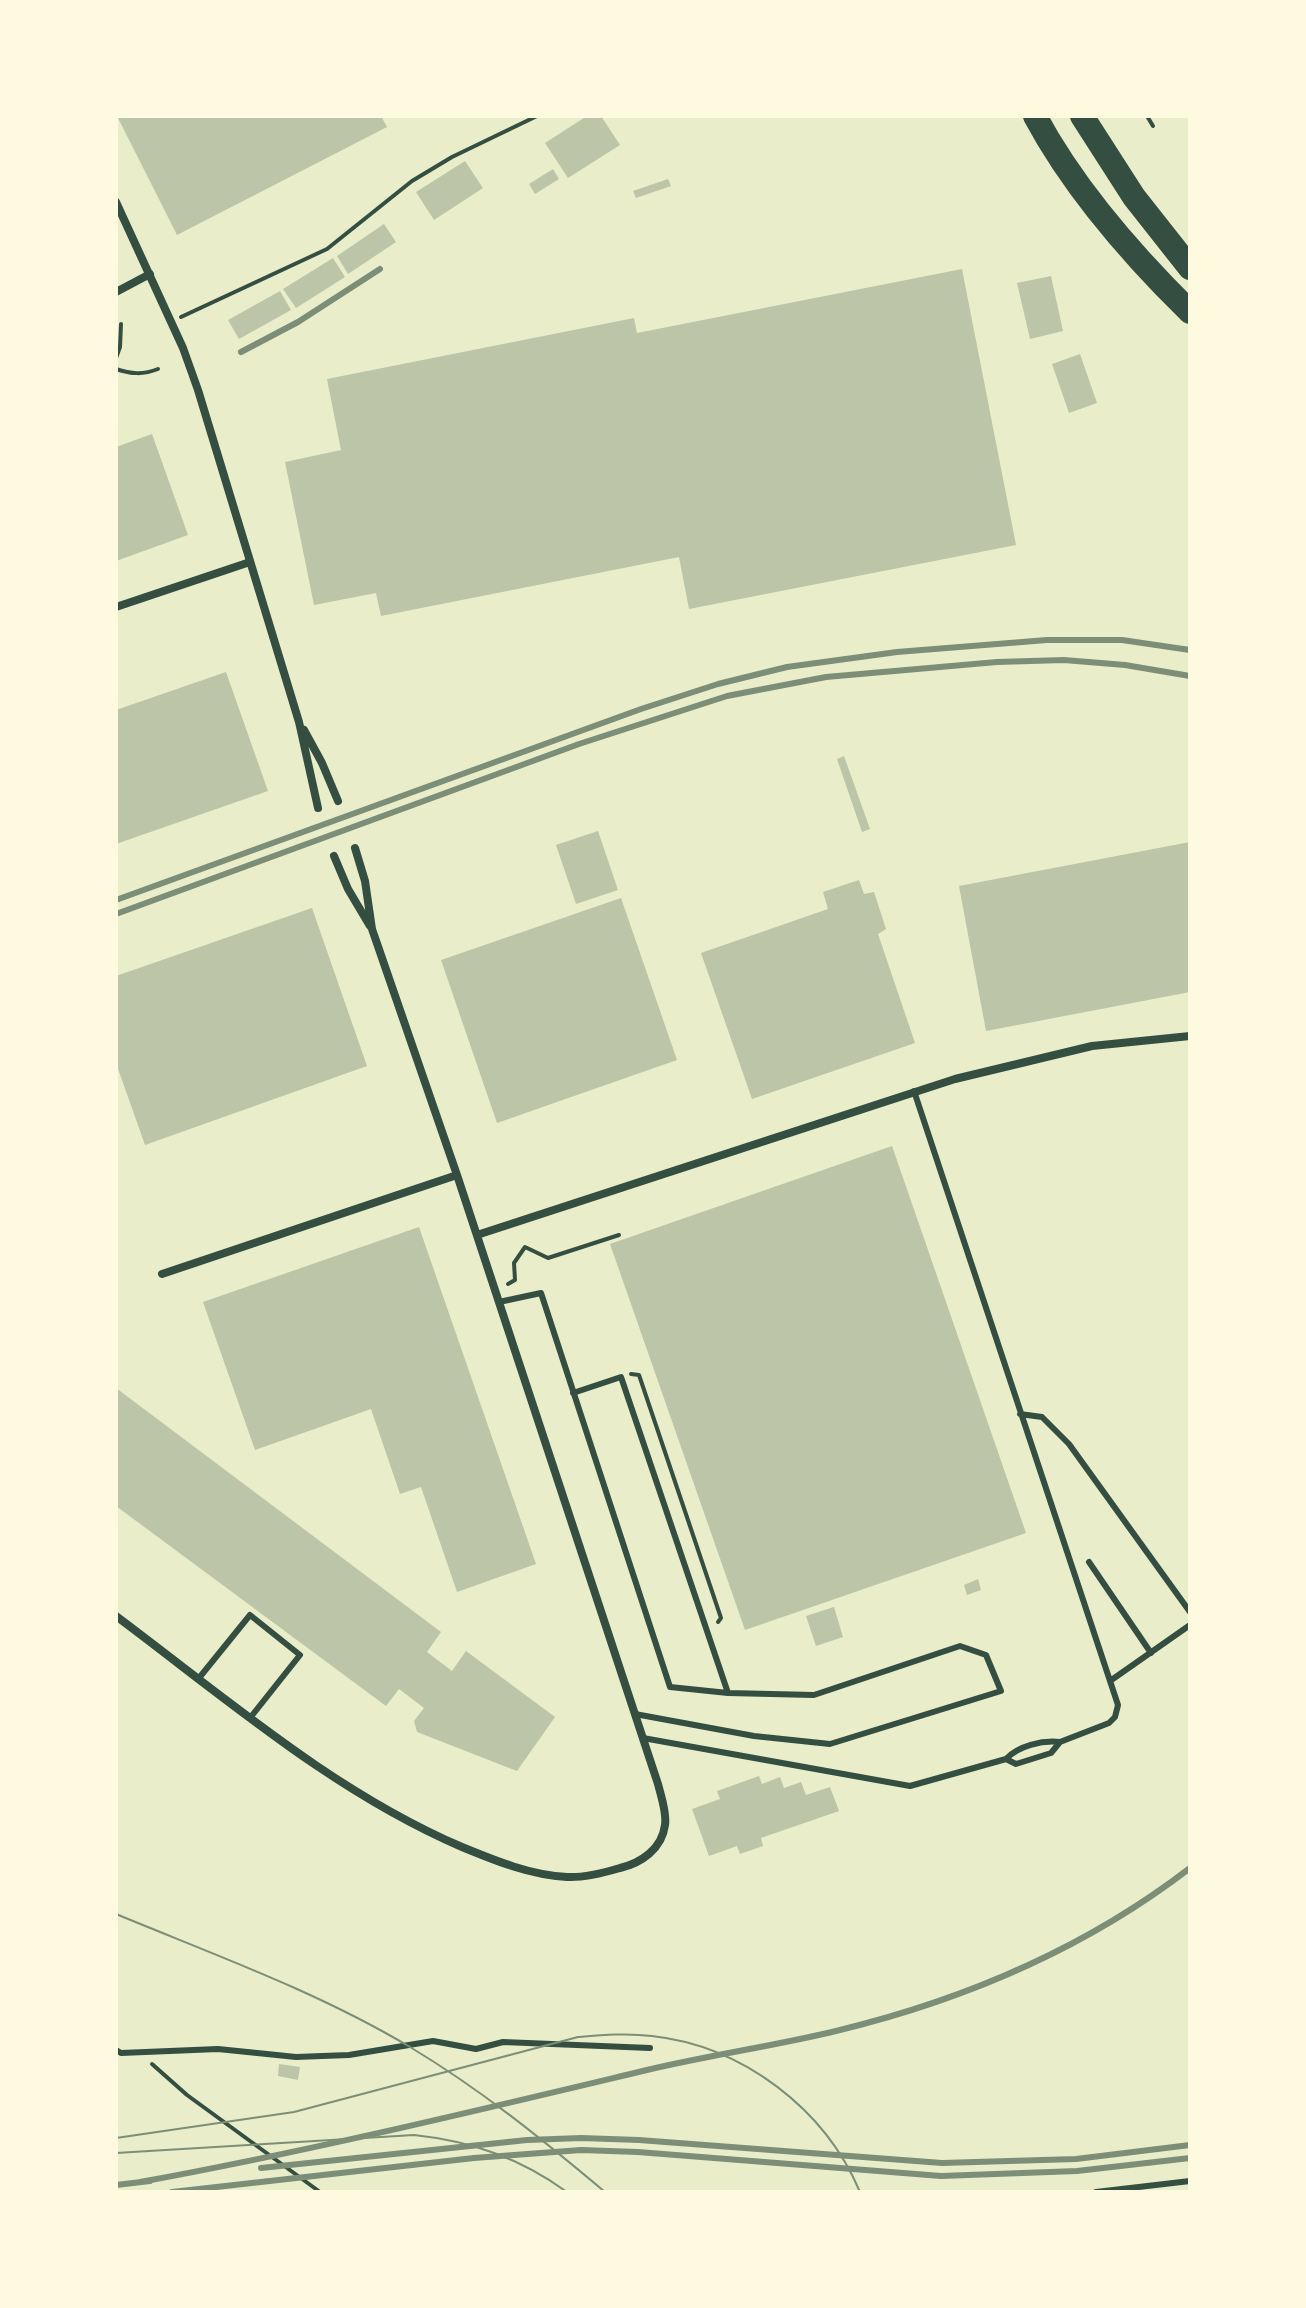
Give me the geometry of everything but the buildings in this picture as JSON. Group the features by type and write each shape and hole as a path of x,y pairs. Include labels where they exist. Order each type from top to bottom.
{"highway":[{"path":"1035,116 1102,216 1190,312"},
{"path":"1082,116 1134,197 1190,268"}],"street":[{"path":"116,202 171,321 198,390 299,722 318,808"},
{"path":"116,292 150,274"},
{"path":"116,607 250,562"},
{"path":"299,722 322,763 338,801"},
{"path":"116,1616 336,1779 392,1814 494,1861 533,1873 569,1877 599,1874 636,1864 657,1847 666,1825 658,1784 643,1738 457,1175 372,929 367,891 355,848"},
{"path":"334,856 348,889 372,929"},
{"path":"477,1235 914,1091 1007,1065 1066,1051 1135,1040 1190,1036"},
{"path":"162,1274 457,1175"}],"lane":[{"path":"643,1738 910,1786 1006,1759 1013,1752 1047,1741 1060,1742 1109,1723 1115,1717 1118,1705 914,1091"},
{"path":"499,1302 541,1293 670,1687 728,1693 814,1695 960,1646 986,1655 1001,1691 830,1744 754,1736 635,1714"},
{"path":"573,1393 621,1377 728,1693"},
{"path":"1020,1414 1042,1417 1069,1444 1190,1612"},
{"path":"1089,1562 1151,1653"},
{"path":"199,1678 250,1615 300,1655 250,1718"},
{"path":"1110,1681 1190,1625"},
{"path":"1006,1759 1016,1764 1051,1753 1060,1742"},
{"path":"116,2050 121,2053 218,2049 296,2057 349,2055 433,2041 476,2049 503,2042 650,2048"},
{"path":"1096,2192 1190,2181"}],"path":[{"path":"171,321 327,249 412,181 452,157 537,116"},
{"path":"1147,116 1153,126"},
{"path":"116,358 121,324"},
{"path":"116,369 134,374 158,369"},
{"path":"494,1288 514,1282 515,1258 525,1247 548,1258 619,1235"},
{"path":"621,1377 635,1373 639,1375 721,1618 706,1627"},
{"path":"146,2059 187,2095 320,2192"}],"tram line":[{"path":"116,1914 303,1992 375,2027 461,2080 510,2115 605,2192"},
{"path":"116,2138 294,2112 578,2037 643,2035 686,2042 718,2053 749,2068 777,2087 826,2134 860,2192"},
{"path":"116,2153 414,2135 494,2153 531,2170 567,2192"}],"railway":[{"path":"241,352 298,322 380,269"},
{"path":"116,900 641,709 718,684 787,667 897,652 1047,640 1122,640 1190,650"},
{"path":"116,914 579,744 727,696 826,677 997,662 1064,660 1125,665 1190,676"},
{"path":"140,2182 813,2036 931,2004 1066,1947 1150,1897 1190,1868"},
{"path":"261,2168 527,2140 581,2138 942,2163 1076,2159 1190,2145"},
{"path":"172,2192 474,2158 581,2150 941,2176 1077,2171 1190,2158"},
{"path":"116,2185 150,2181"}]}
